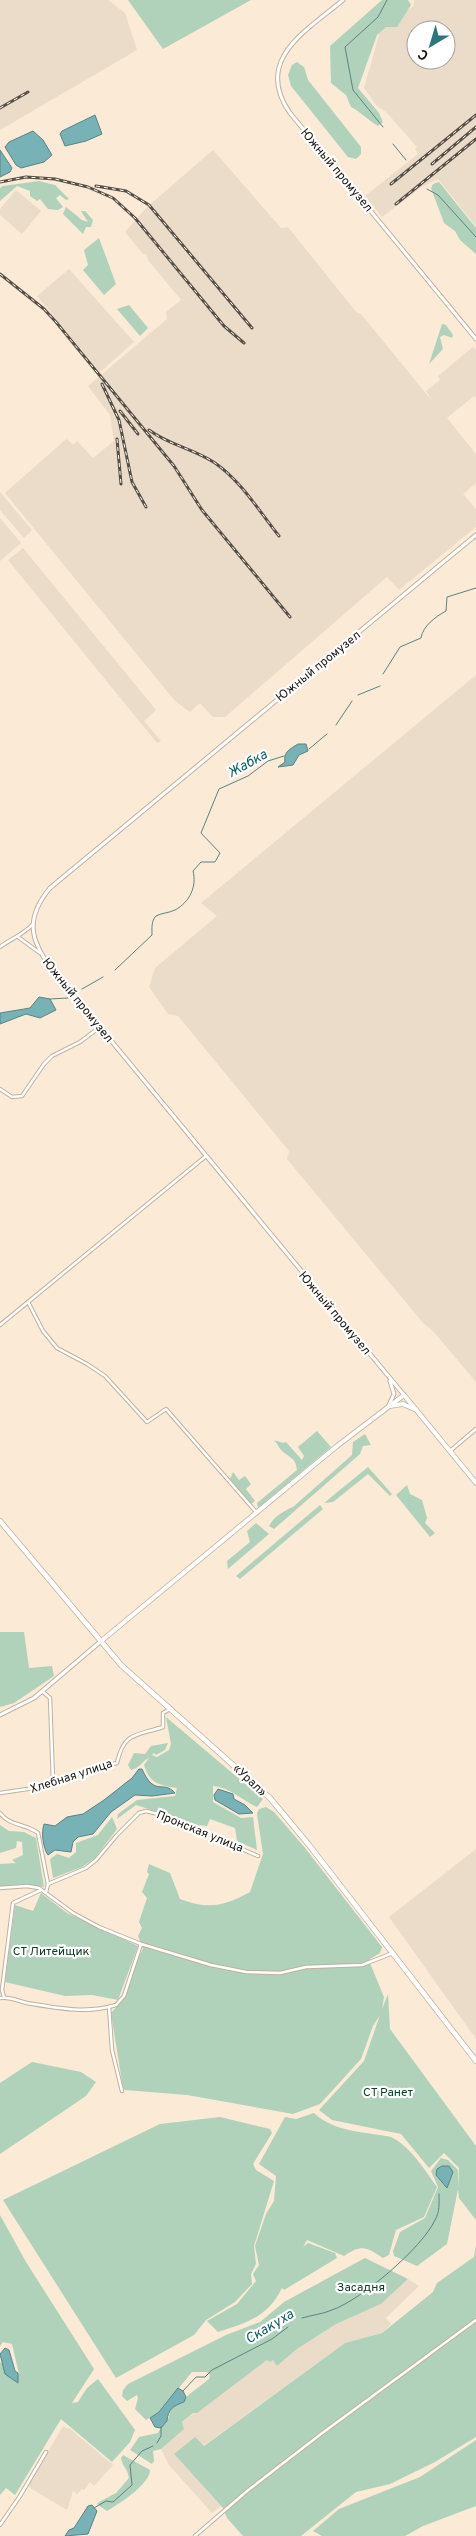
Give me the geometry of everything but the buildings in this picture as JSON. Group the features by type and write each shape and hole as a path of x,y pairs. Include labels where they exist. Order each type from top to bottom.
{"highway":[{"name":"«Урал»","path":"0,1521 122,1666 270,1798 476,2060"}],"main road":[{"path":"100,1642 256,1513 404,1395"},
{"name":"Южный промузел","path":"404,1395 476,1483"},
{"path":"388,1406 403,1404 418,1411"}],"street":[{"name":"Южный промузел","path":"343,0 305,31 286,50 277,70 279,94 290,113 476,339"},
{"name":"Южный промузел","path":"404,1395 40,953 33,933 33,924 37,905 50,888 476,535"},
{"path":"0,947 13,937 18,937 33,924"},
{"path":"18,937 40,953"},
{"path":"0,1089 12,1097 22,1096 44,1064 52,1056 80,1042 100,1027"},
{"path":"0,1325 206,1156"},
{"path":"28,1302 43,1331 57,1348 88,1364 105,1376 147,1422 166,1409 256,1513"},
{"path":"388,1406 394,1394 389,1378"},
{"path":"450,1451 476,1429"},
{"path":"0,1715 22,1706 100,1642"},
{"path":"42,1691 50,1698 53,1782"},
{"name":"Хлебная улица","path":"0,1793 23,1791 117,1763 121,1746 125,1740 162,1727 163,1712 170,1709"},
{"name":"Пронская улица","path":"48,1884 86,1868 96,1860 139,1813 146,1811 166,1816 258,1856"},
{"path":"0,1813 9,1822 32,1828 38,1833 48,1884 46,1892"},
{"path":"0,1888 27,1886 41,1890 73,1913 99,1927 141,1944 211,1966 246,1972 280,1973 306,1967 362,1965 393,1953"},
{"path":"41,1890 13,1903 2,1998 80,2011 109,2007 122,2000 141,1944"},
{"path":"109,2007 112,2050 122,2091"},
{"path":"195,2536 247,2491 321,2434 476,2320"},
{"path":"0,2524 20,2496 46,2452"}],"shaded area":[{"path":"0,0 108,0 125,13 137,50 0,130"},
{"path":"414,0 476,0 476,226 438,179 420,188 382,217 365,196 418,154 415,149 417,147 387,113 376,105 364,88 381,28 414,6"},
{"path":"213,150 281,228 288,227 357,313 361,314 433,402 426,391 440,380 438,376 473,347 476,350 476,398 474,396 447,418 476,454 476,483 463,494 476,509 476,527 399,590 387,577 225,717 213,717 200,703 190,712 175,701 5,493 67,439 73,445 77,441 93,458 114,441 110,415 88,386 167,319 166,312 181,300 148,260 146,254 143,254 125,232 146,208"},
{"path":"16,190 41,211 22,234 0,215 0,209"},
{"path":"69,269 134,342 100,372 37,296"},
{"path":"0,492 32,530 24,538 0,510"},
{"path":"0,518 21,543 0,561"},
{"path":"23,548 156,710 144,721 161,741 157,743 8,560"},
{"path":"476,675 476,1382 433,1331 423,1323 287,1159 289,1151 178,1016 168,1014 149,987 155,968 217,916 201,903"},
{"path":"476,1849 476,2039 389,1917"},
{"path":"408,2279 419,2286 386,2318 391,2324 382,2333 345,2343 203,2446 174,2454 221,2506 212,2513 169,2465 161,2449 183,2429 182,2422 268,2359 273,2360 277,2366 297,2349 336,2324 381,2304"},
{"path":"63,2426 69,2428 113,2465 94,2486 90,2482 84,2490 82,2489 77,2494 73,2491 67,2510 30,2488 29,2484"}],"green space":[{"path":"128,0 251,0 163,49"},
{"path":"382,0 408,0 411,5 397,27 386,27 377,35 358,88 379,113 383,122 378,126 351,107 346,95 331,83 330,46"},
{"path":"297,62 304,67 308,80 361,147 361,154 356,159 348,157 291,86 288,75 292,65"},
{"path":"39,181 55,185 69,199 66,200 60,195 56,198 63,207 58,210 48,209 40,199 37,201 30,196 30,191 17,186 0,201 0,188 3,186"},
{"path":"439,182 476,228 476,254 460,240 455,231 444,223 431,188 433,184"},
{"path":"66,207 82,220 88,222 81,211 85,211 93,220 91,227 86,227 83,234 63,214"},
{"path":"99,238 116,284 104,295 83,270 88,265 84,250"},
{"path":"129,305 148,328 140,336 117,309"},
{"path":"442,324 446,325 453,335 452,338 444,335 440,337 443,349 429,364"},
{"path":"317,1431 331,1447 258,1508 257,1503 297,1470 294,1461 282,1451 274,1440 286,1442 302,1460 304,1456 298,1447"},
{"path":"365,1434 371,1445 363,1446 360,1454 274,1529 269,1526 276,1517 293,1507 352,1455 353,1442"},
{"path":"368,1467 392,1494 390,1496 368,1474 333,1502 324,1503"},
{"path":"233,1472 239,1480 245,1476 251,1484 246,1489 255,1501 251,1504 230,1479"},
{"path":"407,1485 410,1494 422,1500 427,1518 425,1523 435,1533 430,1537 396,1495"},
{"path":"320,1505 323,1509 240,1579 236,1576"},
{"path":"256,1523 269,1534 228,1569 227,1561 250,1542 247,1531"},
{"path":"0,1632 24,1632 29,1668 52,1666 54,1676 14,1703 0,1707"},
{"path":"166,1717 263,1799 257,1807 230,1791 213,1786 213,1802 241,1818 253,1817 257,1850 237,1841 235,1828 210,1819 207,1826 198,1825 136,1805 117,1819 118,1814 137,1800 175,1796 177,1788 160,1784 149,1776 144,1765 149,1758 131,1770 128,1765 134,1753 145,1754 151,1746 168,1743 165,1750 152,1755 157,1757 169,1750 171,1744"},
{"name":"СТ Ранет","path":"266,1807 274,1812 305,1848 382,1947 380,1953 370,1959 370,1963 384,1997 382,2009 388,1994 390,2029 476,2146 476,2220 459,2198 458,2189 447,2244 417,2266 394,2256 393,2251 400,2232 425,2218 438,2187 431,2171 441,2158 448,2160 458,2170 459,2188 459,2168 444,2153 429,2168 401,2134 332,2120 319,2110 364,2061 380,2015 373,2026 361,2059 320,2104 293,2114 187,2095 125,2090 123,2088 111,2013 126,1996 136,1961 143,1949 138,1936 142,1928 139,1922 147,1898 142,1892 149,1874 147,1872 149,1864 170,1873 180,1899 200,1905 216,1905 241,1897 250,1892 263,1854 257,1814 259,1809"},
{"path":"112,1817 117,1829 95,1858 82,1867 53,1878 50,1859 57,1854 69,1858 76,1852 76,1843 98,1835"},
{"path":"0,1825 9,1831 24,1832 36,1838 44,1887 29,1885 0,1888 0,1864 16,1863 12,1860 23,1855 22,1842 17,1841 16,1848 0,1853"},
{"name":"СТ Литейщик","path":"41,1893 67,1913 138,1946 118,2000 92,1995 65,1996 5,1982 15,1905 33,1911"},
{"path":"32,2062 81,2072 96,2082 86,2096 0,2154 0,2083"},
{"path":"314,2113 340,2128 391,2137 405,2146 437,2187 424,2217 396,2230 389,2255 383,2258 364,2248 344,2256 307,2240 303,2247 308,2243 335,2253 337,2258 284,2290 282,2288 270,2306 255,2318 218,2332 207,2321 237,2304 256,2281 253,2274 259,2265 255,2246 266,2214 274,2201 276,2176 259,2164 285,2117 296,2119"},
{"path":"220,2117 270,2129 272,2133 253,2164 256,2170 274,2181 254,2246 256,2264 251,2274 252,2284 235,2302 206,2320 194,2335 116,2378 3,2200 160,2124"},
{"path":"0,2215 26,2262 94,2369 72,2403 78,2402 87,2388 98,2379 135,2430 130,2442 112,2462 61,2419 15,2495 6,2488 0,2495 0,2362 19,2374 12,2344 3,2342 0,2346"},
{"path":"476,2245 476,2437 435,2462 390,2484 356,2492 301,2536 243,2536 227,2518 223,2508 174,2454 195,2437 204,2446 345,2343 382,2333 433,2292 437,2283 474,2257"},
{"name":"Засадня","path":"365,2258 408,2279 381,2304 336,2324 297,2349 277,2366 273,2360 270,2362 267,2360 197,2413 193,2413 182,2422 184,2429 161,2449 153,2451 154,2461 152,2464 130,2450 139,2437 158,2433 166,2423 171,2409 184,2402 186,2397 209,2379 210,2375 207,2372 192,2372 159,2412 146,2420 135,2409 137,2395 127,2401 122,2396 123,2390 128,2384 226,2335 260,2322 284,2302"},
{"path":"476,2440 476,2506 423,2526 405,2536 322,2536 313,2531 339,2509 420,2477"},
{"path":"123,2455 150,2470 149,2475 133,2493 107,2511 97,2504 116,2493 129,2478 121,2458"}],"water":[{"path":"95,115 102,134 86,141 65,146 60,134 62,131"},
{"path":"33,131 43,140 52,155 44,162 21,168 16,165 5,147 9,142"},
{"path":"0,150 12,168 10,172 0,177"},
{"path":"298,744 306,744 308,751 299,755 293,765 278,767 285,762 285,756 288,751"},
{"path":"39,997 50,999 56,1010 40,1018 26,1014 0,1024 0,1013 30,1008"},
{"path":"139,1769 142,1769 155,1786 167,1787 175,1793 152,1796 135,1795 111,1812 93,1834 78,1837 73,1842 71,1852 55,1850 48,1855 43,1840 44,1824 55,1826 67,1817 83,1814 132,1778"},
{"path":"218,1789 233,1794 234,1799 245,1805 253,1813 239,1814 215,1800 214,1795"},
{"path":"442,2166 449,2166 453,2172 447,2188 436,2175 437,2169"},
{"path":"5,2348 9,2350 15,2371 18,2373 18,2383 5,2374 0,2354"},
{"path":"178,2388 183,2391 186,2397 184,2402 172,2408 167,2421 161,2428 155,2427 150,2418 159,2412"},
{"path":"92,2505 97,2511 88,2534 65,2536 69,2530 74,2528 88,2506"}],"waterway":[{"name":"Жабка","path":"383,127 353,90 345,47 378,17 387,0"},
{"name":"Жабка","path":"393,144 406,160"},
{"name":"Жабка","path":"427,189 438,195 476,237"},
{"name":"Жабка","path":"383,674 400,647 421,638 430,622 446,611 447,597 476,588"},
{"name":"Жабка","path":"358,695 380,686"},
{"name":"Жабка","path":"336,725 352,701"},
{"name":"Жабка","path":"309,749 327,734"},
{"name":"Жабка","path":"115,970 152,935 154,918 156,916 175,910 185,903 193,888 193,871 201,862 215,862 220,853 201,833 219,789 248,776 268,761 284,756"},
{"name":"Жабка","path":"82,989 103,977"},
{"name":"Жабка","path":"50,999 68,998"},
{"name":"Скакуха","path":"302,2318 329,2311 344,2304 374,2285 390,2272 418,2244 435,2220 438,2214 439,2194"},
{"name":"Скакуха","path":"183,2391 196,2377 205,2377 212,2370 272,2339 288,2327"},
{"name":"Скакуха","path":"157,2443 161,2436 161,2427"},
{"name":"Скакуха","path":"94,2508 106,2501 113,2502 132,2485 130,2465 142,2451 153,2446"}],"railway":[{"path":"0,108 28,92"},
{"path":"391,184 476,115"},
{"path":"432,164 476,127"},
{"path":"396,204 476,139"},
{"path":"0,182 26,177 55,179 88,187 113,198 135,218 224,326 244,343"},
{"path":"96,186 126,191 149,205 252,328"},
{"path":"0,274 44,309 56,322 174,466 202,510 290,617"},
{"path":"102,384 119,420 132,482 146,507"},
{"path":"120,411 138,434"},
{"path":"149,430 165,440 207,458 224,470 241,487 279,536"},
{"path":"117,439 121,484"}]}
